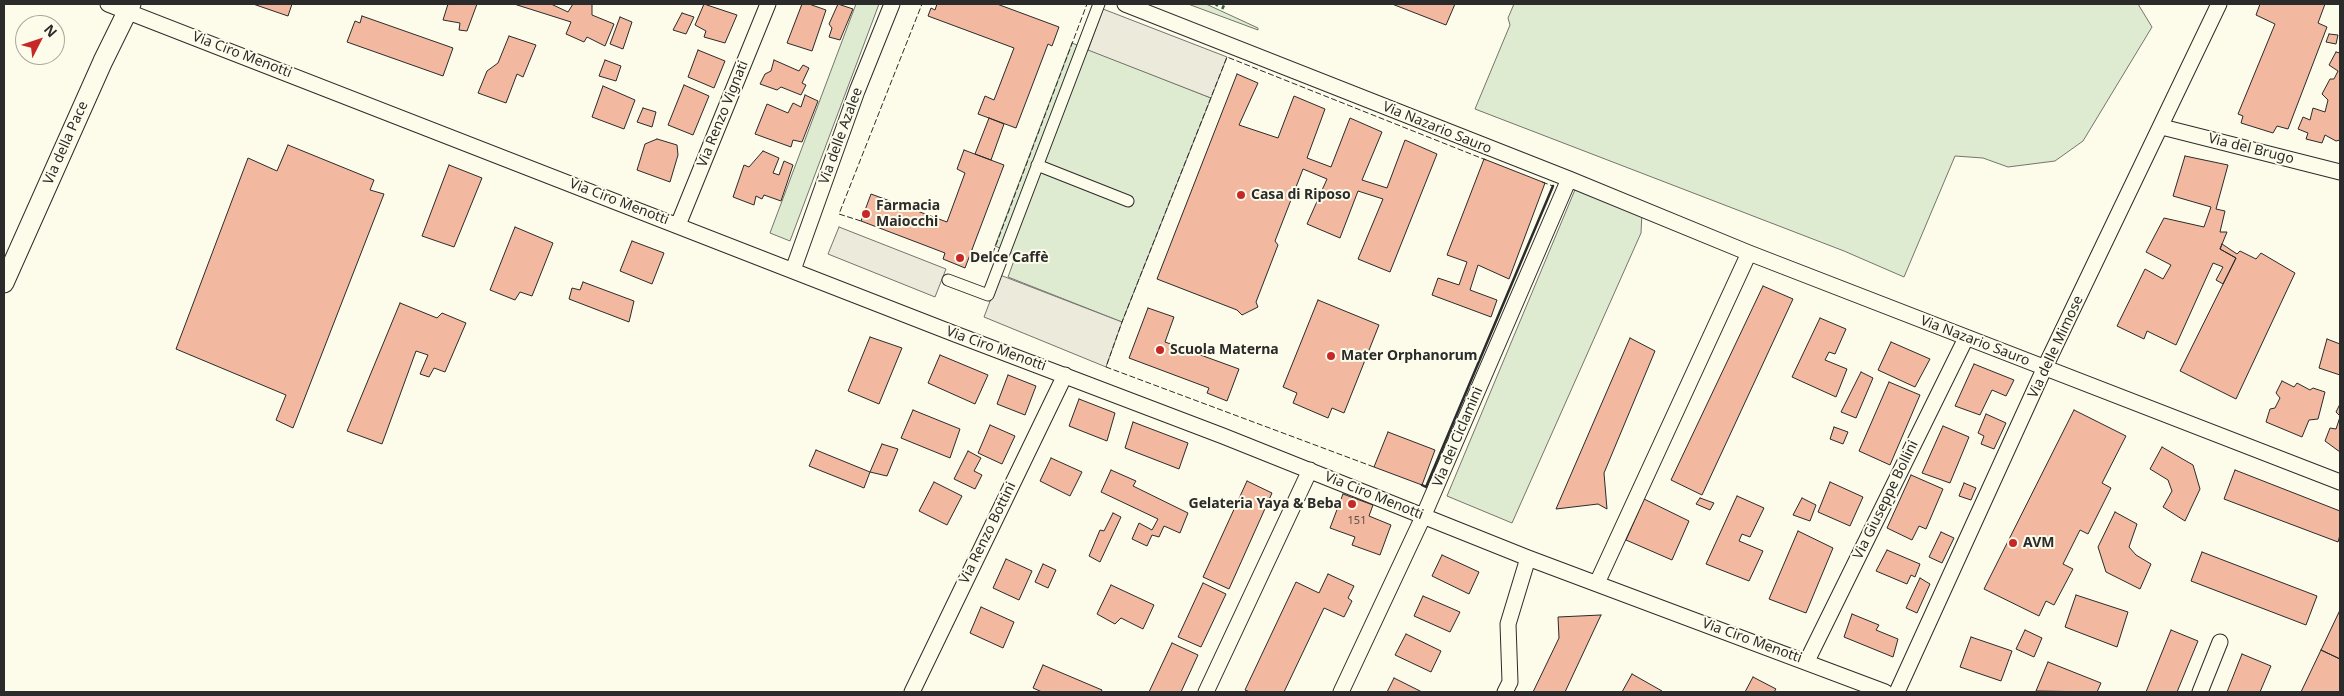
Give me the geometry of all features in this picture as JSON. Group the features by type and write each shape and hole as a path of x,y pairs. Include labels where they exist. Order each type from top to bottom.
{"street":[{"name":"Via Ciro Menotti","path":"108,4 130,7 954,334 1310,470 1528,558 1807,661 1885,692"},
{"name":"Via Renzo Vignati","path":"678,225 768,4"},
{"name":"Via delle Azalee","path":"792,270 854,100 892,4"},
{"path":"948,280 988,294 1099,4"},
{"name":"Via Nazario Sauro","path":"1125,4 1569,179 1749,254 2340,482"},
{"name":"Via delle Mimose","path":"1897,692 2045,367 2162,127 2219,4"},
{"name":"Via della Pace","path":"4,283 103,61 130,7"},
{"name":"Via del Brugo","path":"2162,127 2340,172"},
{"path":"1036,165 1128,200"},
{"name":"Via dei Ciclamini","path":"1341,692 1423,517 1569,179"},
{"path":"1597,583 1749,254"},
{"name":"Via Giuseppe Bollini","path":"1807,661 1966,338"},
{"name":"Via Renzo Bottini","path":"912,692 1065,375"},
{"path":"1206,692 1310,470"},
{"path":"1505,692 1510,682 1508,624 1528,558"},
{"path":"2200,692 2220,642"}],"green space":[{"path":"856,4 879,4 790,241 770,233"},
{"path":"1188,4 1206,4 1258,28 1258,30"},
{"path":"1514,4 2138,4 2152,27 2083,141 2055,161 2008,167 1983,158 1955,156 1904,277 1844,251 1475,109 1510,25 1508,18"},
{"path":"1072,43 1211,98 1122,322 1008,277 1016,255 995,246"},
{"path":"1577,185 1642,212 1641,233 1512,523 1447,496"}],"shaded area":[{"path":"1103,9 1227,57 1211,98 1088,50"},
{"path":"839,227 946,269 935,297 828,254"},
{"path":"1000,275 1122,322 1106,367 984,317"}],"building":[{"path":"253,4 292,4 288,16"},
{"path":"448,4 477,4 467,31 459,30 460,23 443,20"},
{"path":"514,4 551,4 568,12 573,4 592,4 592,15 614,24 605,46 587,37 584,42 566,34 571,22"},
{"path":"704,4 737,15 725,43 704,37 706,31 695,25"},
{"path":"802,4 809,4 826,10 812,51 787,43"},
{"path":"838,4 853,9 840,40 829,37 832,28 829,24"},
{"path":"937,4 997,4 1059,27 1052,46 1048,44 1016,128 978,114 985,96 994,100 1014,48 928,16 931,8 935,10"},
{"path":"1392,4 1455,4 1446,25"},
{"path":"2260,4 2325,4 2318,23 2327,27 2288,129 2277,126 2273,133 2241,123 2243,116 2238,114 2275,24 2256,15"},
{"path":"682,13 694,17 686,34 673,30"},
{"path":"362,16 453,48 443,76 347,42 355,21 360,23"},
{"path":"620,17 632,22 623,49 610,44"},
{"path":"2329,34 2338,35 2336,44 2326,42"},
{"path":"509,36 536,45 523,77 517,74 506,103 478,93 487,71 498,63"},
{"path":"698,50 725,61 714,88 688,77"},
{"path":"2336,52 2340,53 2340,140 2336,141 2325,135 2322,143 2306,139 2308,133 2298,129 2303,117 2310,120 2313,108 2325,112 2328,100 2322,94 2330,79 2334,79 2338,71 2329,65"},
{"path":"605,60 621,66 616,81 599,76"},
{"path":"774,60 799,71 803,65 809,68 802,83 806,85 801,95 781,87 777,90 760,84 765,74 771,71"},
{"name":"Casa di Riposo","path":"1237,74 1258,83 1239,125 1278,138 1294,96 1325,109 1307,158 1331,167 1350,118 1382,132 1362,180 1387,188 1405,140 1437,154 1390,272 1358,259 1383,199 1358,191 1340,238 1307,224 1327,179 1303,169 1275,241 1278,245 1256,302 1258,307 1242,315 1237,310 1157,279"},
{"path":"684,85 709,96 693,135 668,125"},
{"path":"603,86 635,100 624,129 592,117"},
{"path":"805,95 818,101 802,142 793,140 791,147 755,134 767,104 788,113 793,103 801,107"},
{"path":"643,108 656,112 652,127 637,122"},
{"path":"989,118 1004,124 991,160 975,154"},
{"path":"657,139 677,145 678,155 670,182 637,170 645,144"},
{"path":"288,145 374,180 370,190 384,194 293,428 276,420 286,395 176,349 248,158 277,171"},
{"path":"964,150 1004,165 965,268 943,259 945,253 861,221 871,194 947,222 965,173 957,169"},
{"path":"763,151 779,158 773,173 779,175 784,161 793,165 781,201 764,195 762,199 756,196 754,205 733,197 744,165 749,167"},
{"path":"2185,156 2228,165 2216,209 2225,211 2220,232 2227,232 2220,249 2236,258 2223,284 2216,280 2223,267 2213,263 2176,345 2147,331 2144,339 2117,326 2145,269 2163,279 2171,265 2146,252 2164,218 2204,227 2211,207 2173,196"},
{"path":"1484,159 1545,183 1509,279 1478,265 1470,290 1497,300 1491,317 1432,295 1438,278 1459,285 1467,262 1447,255"},
{"path":"449,165 482,178 454,247 422,236"},
{"path":"515,227 553,243 532,296 520,292 515,300 490,290"},
{"path":"632,241 664,253 652,284 620,271"},
{"path":"2222,244 2237,254 2240,251 2256,259 2261,253 2295,273 2236,399 2180,371 2236,258 2220,249"},
{"path":"583,282 634,301 629,322 569,299 572,288 580,290"},
{"path":"1763,286 1793,299 1702,495 1671,480"},
{"name":"Mater Orphanorum","path":"1318,300 1379,325 1344,413 1332,408 1328,418 1293,403 1297,393 1283,387"},
{"path":"400,303 437,318 442,313 466,323 445,372 434,368 429,377 420,374 428,355 416,351 382,444 347,431"},
{"name":"Scuola Materna","path":"1148,308 1174,317 1165,342 1239,369 1227,401 1207,393 1209,388 1129,358"},
{"path":"1820,318 1846,329 1835,354 1829,352 1825,360 1847,369 1836,397 1792,377"},
{"path":"870,337 902,348 879,404 848,391"},
{"path":"1630,338 1655,351 1604,473 1607,509 1598,504 1556,509"},
{"path":"2327,339 2340,344 2340,375 2319,368"},
{"path":"1891,342 1930,359 1915,387 1878,370"},
{"path":"940,355 988,375 975,404 928,383"},
{"path":"1974,364 2014,380 2006,396 1992,390 1980,415 1955,406"},
{"path":"1861,372 1873,378 1856,418 1841,412"},
{"path":"1008,375 1036,386 1025,415 997,404"},
{"path":"2282,381 2294,387 2297,383 2310,390 2313,388 2325,392 2318,419 2309,420 2302,437 2266,422 2270,409 2275,408 2280,398 2276,393"},
{"path":"1889,382 1920,395 1890,465 1859,451"},
{"path":"1079,399 1115,413 1107,441 1069,426"},
{"path":"2340,404 2340,416 2336,412"},
{"path":"913,410 960,429 950,458 901,438"},
{"path":"2074,410 2126,436 2102,483 2111,488 2088,534 2080,530 2063,564 2073,569 2054,605 2046,601 2039,616 1984,589"},
{"path":"1986,414 2006,423 1994,449 1981,444 1984,436 1978,433"},
{"path":"2340,417 2340,452 2325,441 2330,428 2336,429"},
{"path":"1133,422 1188,443 1179,469 1125,448"},
{"path":"990,425 1015,436 1002,464 978,453"},
{"path":"1943,426 1969,437 1950,483 1922,473"},
{"path":"1834,427 1848,432 1843,444 1830,439"},
{"path":"1388,432 1435,450 1422,485 1374,467"},
{"path":"882,444 898,449 887,476 870,472"},
{"path":"2162,447 2193,465 2200,489 2185,521 2163,507 2172,491 2168,480 2150,469"},
{"path":"816,450 870,472 864,488 809,466"},
{"path":"968,451 981,458 974,471 982,475 975,489 954,479"},
{"path":"1051,458 1082,472 1070,496 1040,481"},
{"path":"1111,470 1136,481 1133,486 1188,513 1180,533 1164,526 1159,537 1152,535 1147,546 1132,539 1139,523 1152,530 1158,519 1101,492"},
{"path":"2235,470 2340,511 2340,535 2338,542 2224,499"},
{"path":"1911,475 1943,489 1926,529 1919,526 1912,540 1887,528"},
{"path":"1247,481 1272,493 1229,589 1203,577"},
{"path":"934,482 962,496 947,525 919,511"},
{"path":"1830,482 1863,497 1850,526 1818,512"},
{"path":"1964,483 1976,488 1971,500 1959,496"},
{"path":"1343,494 1373,505 1369,516 1391,525 1380,555 1352,545 1355,537 1330,528"},
{"path":"1737,496 1764,508 1750,537 1742,534 1739,541 1763,551 1749,581 1706,564"},
{"path":"1700,498 1714,503 1710,510 1696,504"},
{"path":"1802,498 1816,505 1810,521 1793,515"},
{"path":"1644,499 1689,521 1672,560 1626,540"},
{"path":"2115,512 2137,524 2129,547 2136,555 2151,564 2140,589 2106,572 2098,547"},
{"path":"1113,513 1121,517 1100,562 1089,556 1100,530 1104,531"},
{"path":"1798,531 1833,548 1806,613 1769,599"},
{"path":"1941,532 1954,538 1942,563 1929,557"},
{"path":"1887,550 1920,564 1915,577 1911,575 1907,584 1876,571"},
{"path":"2202,552 2317,596 2306,625 2191,581"},
{"path":"1442,555 1479,572 1469,594 1432,576"},
{"path":"1006,559 1032,571 1019,600 993,588"},
{"path":"1043,564 1056,570 1048,588 1035,582"},
{"path":"1328,574 1354,586 1348,598 1352,601 1344,617 1324,608 1284,692 1250,692 1245,690 1296,582 1319,593"},
{"path":"1920,578 1930,584 1917,613 1906,608"},
{"path":"1203,583 1226,594 1201,647 1178,637"},
{"path":"1111,585 1154,605 1143,629 1121,618 1115,624 1097,614"},
{"path":"2076,595 2128,612 2117,647 2065,627"},
{"path":"1423,596 1460,612 1450,632 1414,616"},
{"path":"981,607 1014,622 1003,648 970,633"},
{"path":"2340,610 2340,659 2321,650"},
{"path":"1852,614 1879,625 1876,630 1898,639 1893,657 1844,637"},
{"path":"1601,615 1565,692 1533,692 1559,638 1558,617"},
{"path":"2025,630 2042,638 2034,657 2016,649"},
{"path":"2171,630 2198,641 2177,692 2146,692"},
{"path":"1406,634 1441,651 1431,672 1395,655"},
{"path":"1971,637 2012,651 2001,681 1960,667"},
{"path":"1172,643 1198,655 1181,692 1149,692"},
{"path":"2321,650 2340,659 2340,692 2301,692"},
{"path":"2242,654 2271,666 2260,692 2227,692"},
{"path":"2048,662 2101,683 2097,692 2036,691"},
{"path":"1043,665 1102,690 1101,692 1042,692 1033,688"},
{"path":"1632,674 1662,691 1662,692 1622,692"},
{"path":"1753,677 1776,689 1774,692 1745,692"},
{"path":"1394,678 1422,692 1387,692"}],"hedge":[{"path":"1216,4 1227,9"}],"fence":[{"path":"861,221 839,214 922,4"},
{"path":"972,250 991,258 1087,4"},
{"path":"1374,467 1106,367 1122,322 1227,57 1486,160"},
{"path":"1542,182 1553,186"}],"wall":[{"path":"1422,485 1426,487 1553,186"}],"place":[{"name":"Casa di Riposo","path":"1241,195"},
{"name":"Farmacia Maiocchi","path":"866,214"},
{"name":"Delce Caffè","path":"960,258"},
{"name":"Scuola Materna","path":"1160,350"},
{"name":"Mater Orphanorum","path":"1331,356"},
{"name":"Gelateria Yaya & Beba","path":"1352,504"},
{"name":"AVM","path":"2013,543"}]}
